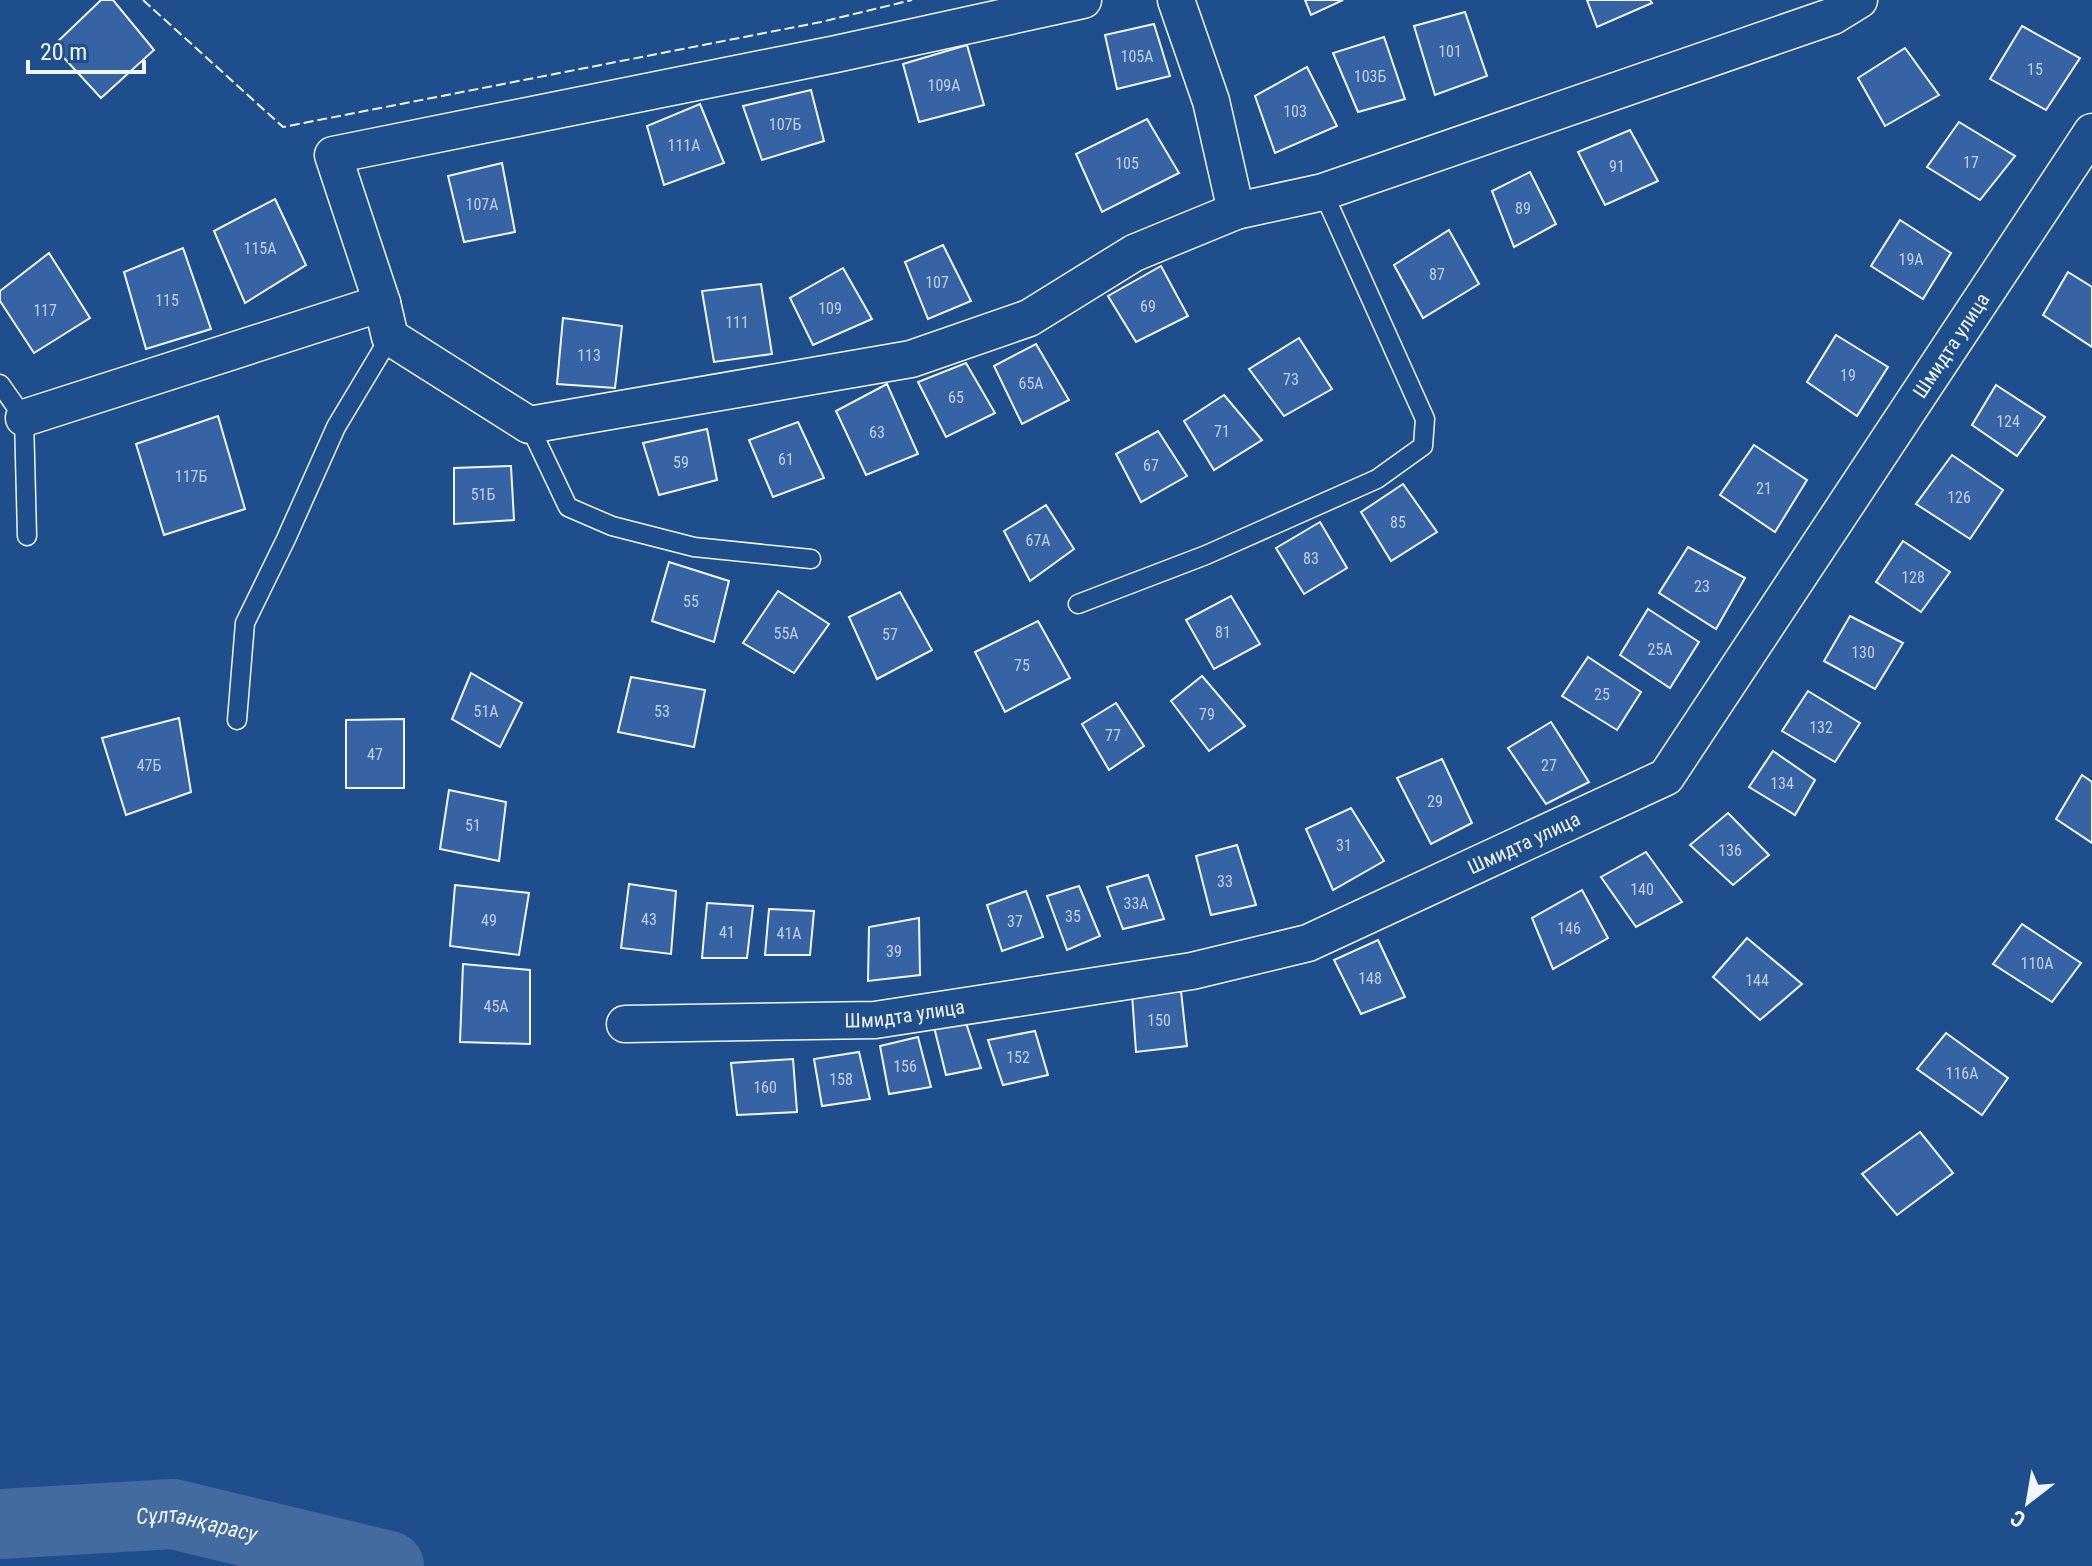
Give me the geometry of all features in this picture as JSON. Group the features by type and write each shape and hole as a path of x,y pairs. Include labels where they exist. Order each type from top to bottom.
{"street":[{"path":"1083,0 820,57 333,155 386,320 529,425 911,359 1029,318 1134,253 1236,211 1323,192 1833,16 1859,0"},
{"path":"1176,0 1211,101 1236,211"},
{"name":"Шмидта улица","path":"625,1024 875,1020 1192,971 1308,943 1666,777 2092,132"},
{"path":"24,418 386,320"}],"lane":[{"path":"1078,604 1206,555 1377,479 1423,446 1425,419 1323,192"},
{"path":"237,720 245,623 386,320"},
{"path":"0,384 24,418 27,536"},
{"path":"529,425 568,507 612,526 694,547 811,559"}],"building":[{"path":"101,0 113,0 154,50 101,98 53,46"},
{"path":"1305,0 1343,0 1311,15"},
{"path":"1587,0 1650,0 1652,3 1597,27"},
{"path":"1465,12 1487,76 1435,95 1414,26"},
{"path":"1154,24 1170,76 1117,89 1105,35"},
{"path":"2022,26 2080,58 2046,110 1990,79"},
{"path":"1384,37 1405,99 1358,112 1333,53"},
{"path":"967,45 984,105 919,122 903,64"},
{"path":"1905,48 1939,95 1885,126 1858,78"},
{"path":"1307,67 1337,126 1275,153 1255,96"},
{"path":"811,90 824,141 762,160 743,106"},
{"path":"700,104 724,163 664,185 647,126"},
{"path":"1147,119 1179,173 1102,212 1076,154"},
{"path":"1959,122 2015,156 1980,200 1927,167"},
{"path":"1630,130 1658,181 1605,205 1578,152"},
{"path":"502,163 515,232 464,242 448,176"},
{"path":"1530,172 1556,224 1514,247 1492,191"},
{"path":"275,199 306,265 245,303 214,231"},
{"path":"1900,220 1951,253 1923,299 1871,266"},
{"path":"1449,230 1479,284 1423,318 1394,265"},
{"path":"943,245 971,301 928,319 905,262"},
{"path":"183,248 211,329 146,349 124,272"},
{"path":"49,253 90,318 34,353 0,301 0,291"},
{"path":"1161,266 1188,316 1136,342 1108,296"},
{"path":"843,268 872,319 813,345 790,298"},
{"path":"2068,272 2092,287 2092,347 2043,315"},
{"path":"761,284 772,354 714,362 702,291"},
{"path":"563,318 622,326 615,388 557,384"},
{"path":"1836,335 1888,367 1857,416 1807,382"},
{"path":"1299,338 1332,389 1284,416 1249,369"},
{"path":"1036,344 1069,400 1022,424 994,366"},
{"path":"966,363 995,413 946,437 918,382"},
{"path":"887,384 918,454 866,475 836,411"},
{"path":"1996,385 2045,417 2017,456 1972,425"},
{"path":"1224,395 1262,440 1214,470 1184,421"},
{"path":"218,416 245,509 164,535 136,444"},
{"path":"798,422 824,478 773,497 749,440"},
{"path":"707,429 717,480 659,495 643,443"},
{"path":"1158,431 1187,476 1141,502 1116,454"},
{"path":"1754,445 1807,480 1775,532 1720,495"},
{"path":"1952,455 2003,490 1970,539 1916,504"},
{"path":"511,466 514,520 454,524 454,468"},
{"path":"1403,484 1437,532 1391,561 1361,512"},
{"path":"1046,505 1074,549 1030,581 1004,531"},
{"path":"1320,522 1347,568 1304,594 1276,548"},
{"path":"1903,541 1950,572 1921,612 1876,582"},
{"path":"1688,547 1745,578 1716,629 1659,593"},
{"path":"669,562 729,581 714,642 652,621"},
{"path":"778,591 829,624 794,673 743,643"},
{"path":"900,592 932,650 877,679 849,617"},
{"path":"1231,596 1260,644 1214,669 1186,620"},
{"path":"1648,609 1699,642 1670,688 1620,655"},
{"path":"1850,616 1903,643 1875,689 1824,661"},
{"path":"1038,621 1070,678 1005,712 975,652"},
{"path":"1588,657 1641,692 1617,730 1562,696"},
{"path":"471,673 522,703 500,747 452,719"},
{"path":"1202,676 1245,726 1209,751 1171,701"},
{"path":"631,677 705,690 694,747 618,732"},
{"path":"1808,691 1860,723 1835,762 1782,731"},
{"path":"1116,703 1144,746 1109,770 1082,724"},
{"path":"179,718 191,792 126,815 102,738"},
{"path":"404,719 404,788 346,788 346,720"},
{"path":"1551,722 1589,782 1546,804 1508,748"},
{"path":"1773,751 1815,780 1795,815 1749,787"},
{"path":"1442,759 1472,823 1431,844 1397,778"},
{"path":"2082,775 2092,782 2092,843 2056,819"},
{"path":"449,790 506,802 499,861 440,849"},
{"path":"1351,808 1384,861 1333,890 1306,829"},
{"path":"1728,813 1769,855 1733,885 1690,845"},
{"path":"1237,845 1256,905 1211,915 1196,856"},
{"path":"1646,852 1682,902 1636,927 1601,877"},
{"path":"1148,875 1164,919 1123,929 1107,887"},
{"path":"629,884 676,891 671,954 621,948"},
{"path":"455,885 529,893 519,955 450,946"},
{"path":"1079,886 1100,936 1067,950 1047,896"},
{"path":"1582,890 1608,938 1553,969 1532,918"},
{"path":"1026,891 1043,937 1002,951 987,905"},
{"path":"707,903 753,906 747,958 702,958"},
{"path":"769,909 814,911 810,955 765,955"},
{"path":"919,918 920,975 868,981 869,927"},
{"path":"2022,924 2081,963 2052,1002 1993,964"},
{"path":"1747,938 1802,984 1760,1020 1713,977"},
{"path":"1378,940 1405,997 1361,1014 1334,960"},
{"path":"463,964 530,970 530,1044 460,1042"},
{"path":"1181,991 1187,1046 1136,1052 1132,994"},
{"path":"966,1023 981,1068 946,1075 934,1027"},
{"path":"1035,1031 1048,1075 1003,1085 988,1040"},
{"path":"1946,1033 2008,1078 1982,1115 1917,1069"},
{"path":"918,1037 931,1087 889,1094 880,1046"},
{"path":"859,1052 870,1099 822,1106 814,1059"},
{"path":"793,1059 797,1112 737,1115 731,1063"},
{"path":"1920,1132 1953,1173 1897,1215 1862,1174"}],"waterway":[{"name":"Сұлтанқарасу","path":"0,1524 173,1514 389,1566"}],"fence":[{"path":"143,0 283,127 821,22 912,0"}]}
